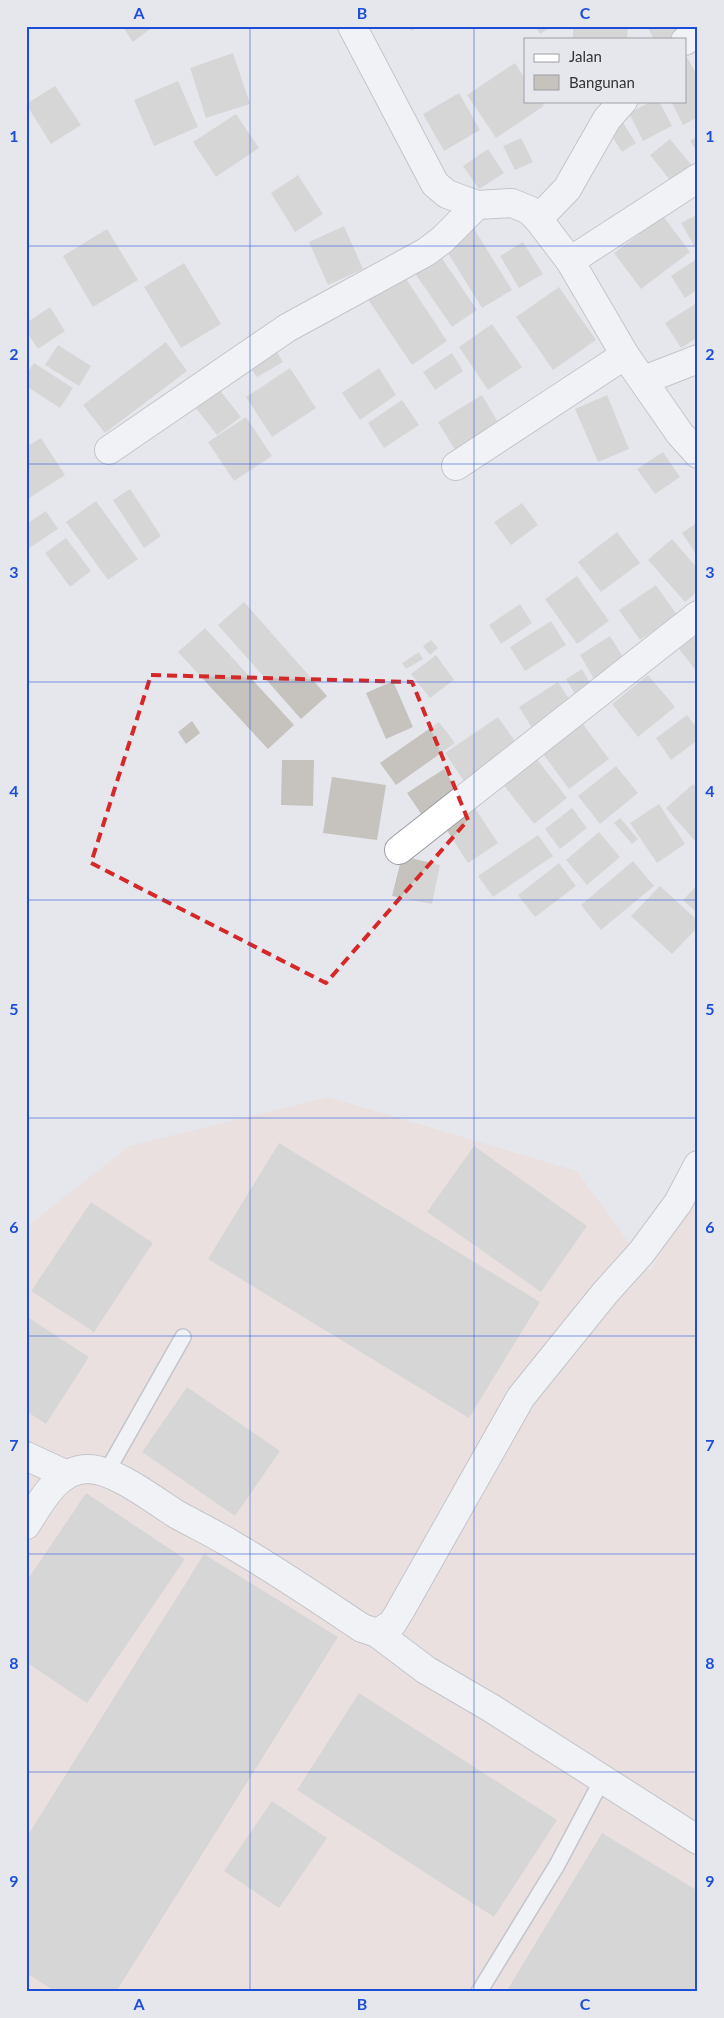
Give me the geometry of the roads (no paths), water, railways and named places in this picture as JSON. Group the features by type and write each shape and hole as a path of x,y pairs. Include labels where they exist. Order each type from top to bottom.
{"street":[{"path":"352,26 435,184 447,194 477,205 512,203 529,210 538,219 570,261 625,355 680,434 698,454"},
{"path":"686,40 698,31"},
{"path":"538,219 567,189 607,119 622,102"},
{"path":"570,261 698,178"},
{"path":"109,450 287,328 426,252 442,240 477,205"},
{"path":"456,466 625,355"},
{"path":"644,380 698,359"},
{"path":"399,850 698,615"},
{"path":"377,1634 392,1624 400,1611 521,1397 605,1293 641,1254 678,1203 698,1164"},
{"path":"26,1456 66,1474"},
{"path":"26,1525 47,1493 66,1474 88,1469 106,1473 131,1485 177,1514 236,1547 362,1628 377,1634 426,1670 491,1708 698,1840"}],"lane":[{"path":"106,1473 183,1337"},
{"path":"479,1992 558,1865 602,1780"}]}
